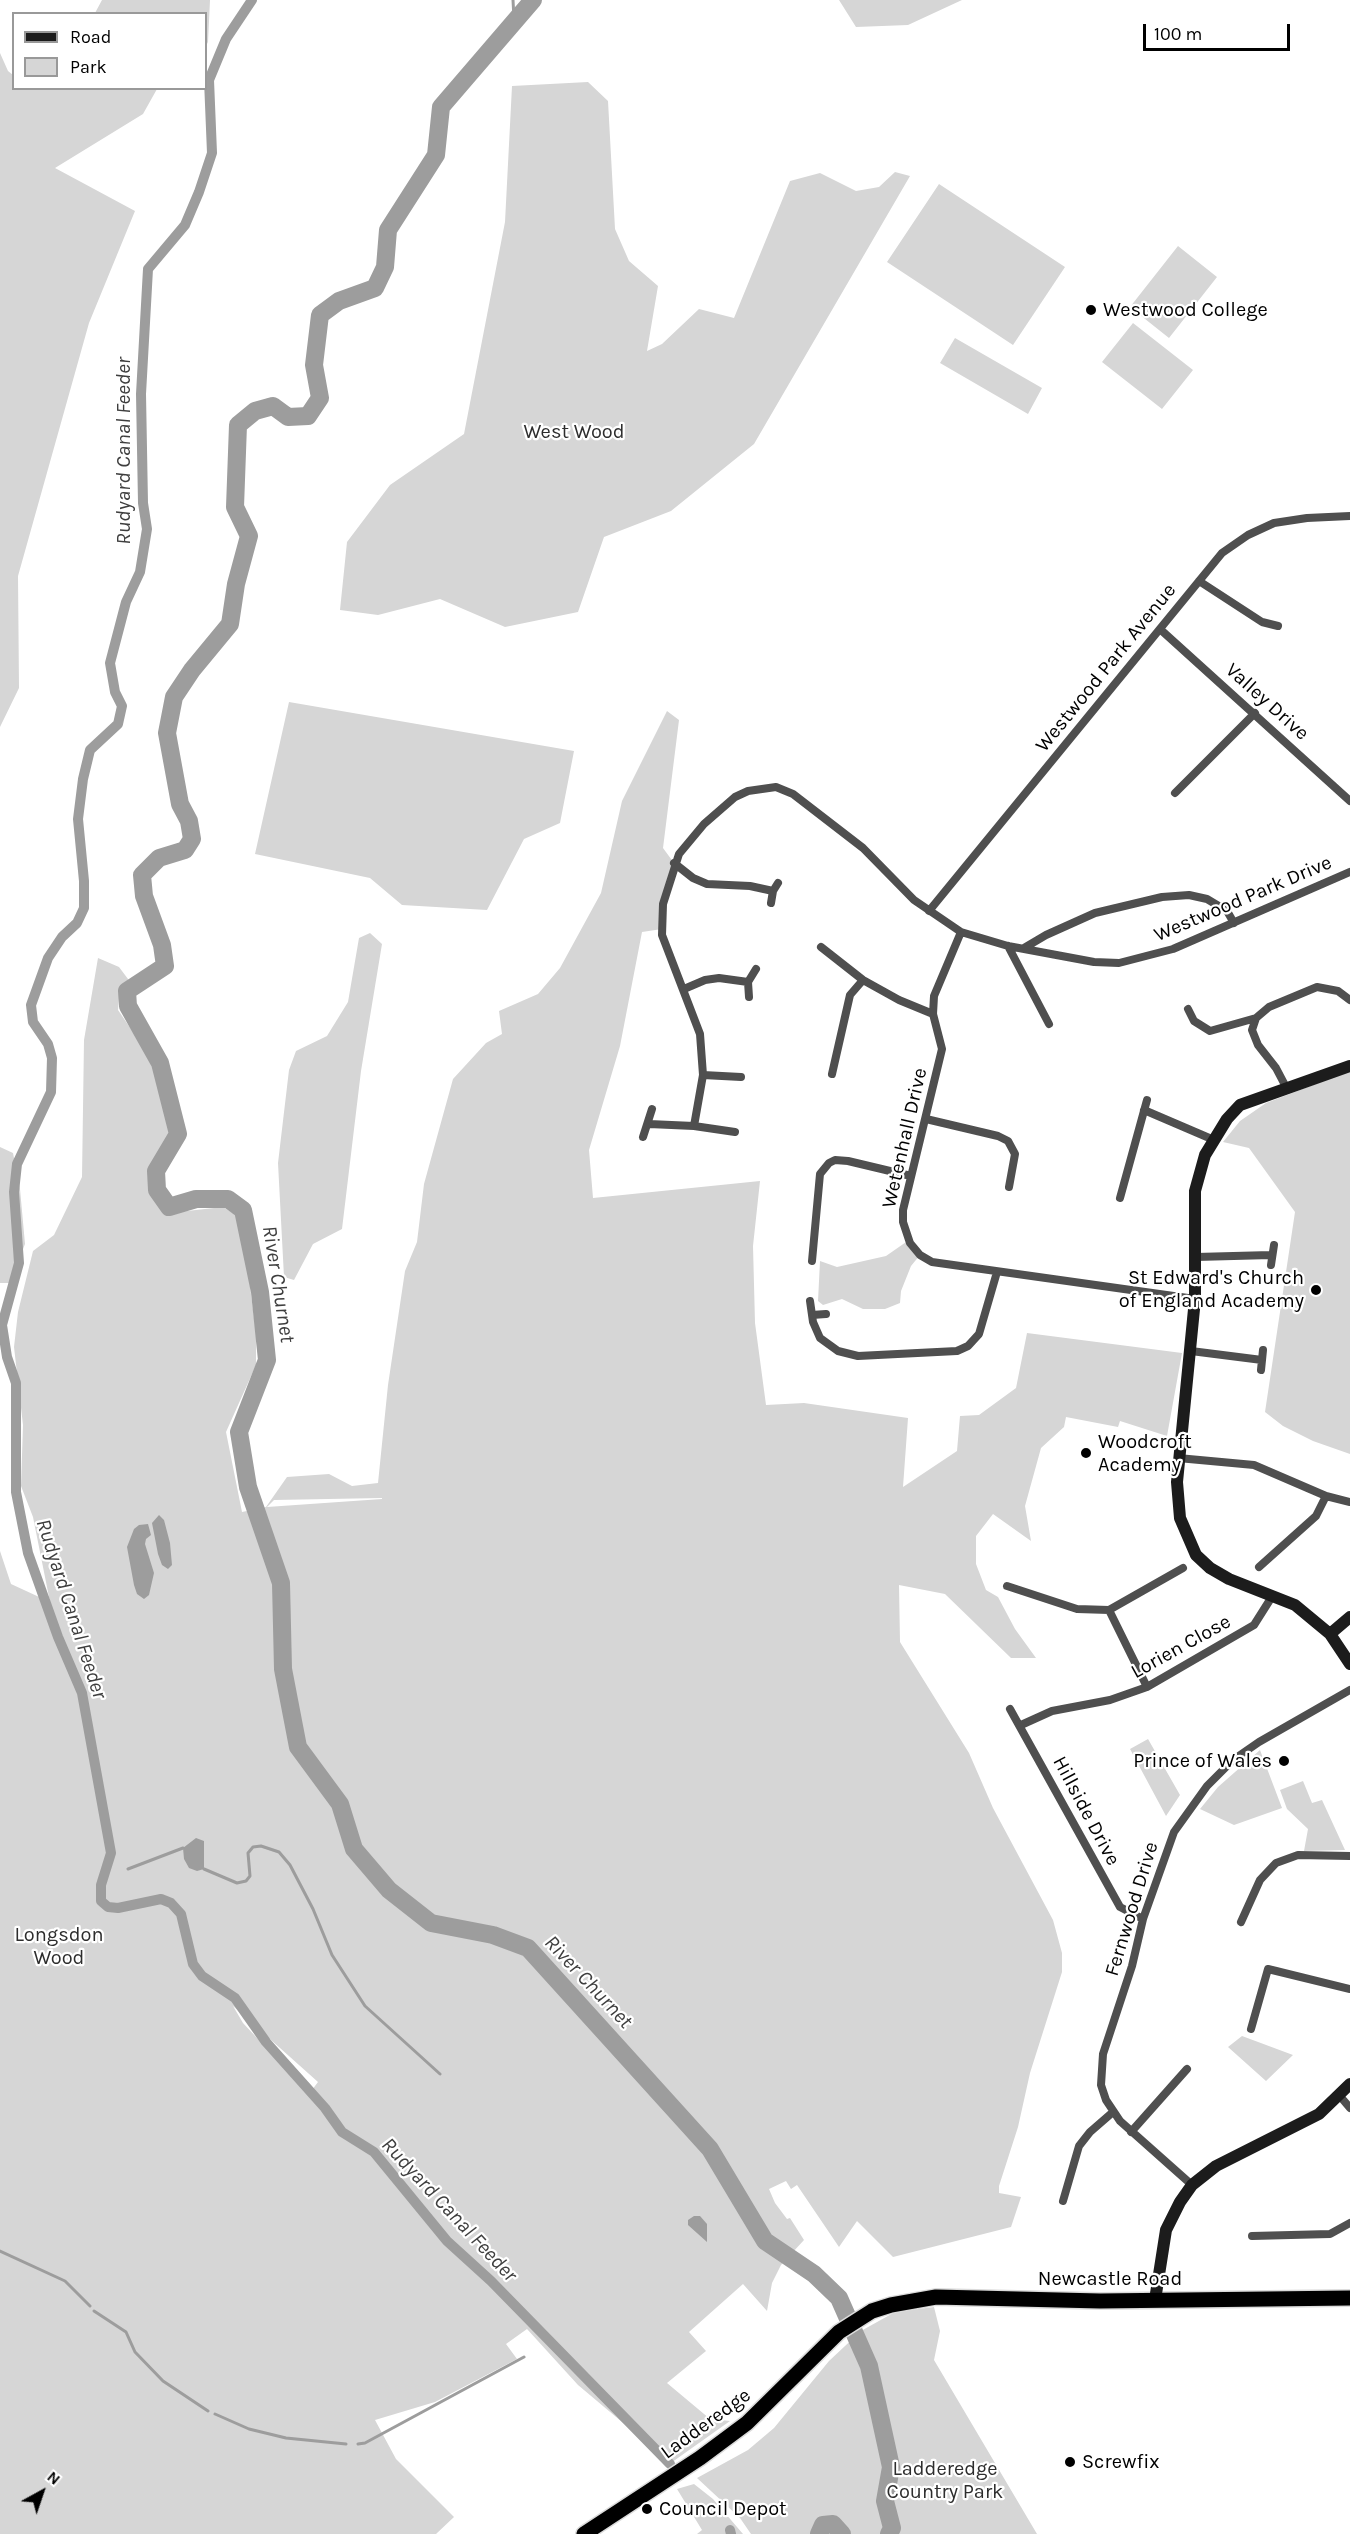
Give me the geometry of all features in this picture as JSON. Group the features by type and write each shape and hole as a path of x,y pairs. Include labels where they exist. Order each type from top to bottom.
{"highway":[{"name":"Newcastle Road","path":"872,2311 936,2297 1155,2300 1350,2298"},
{"name":"Ladderedge","path":"584,2534 747,2424 839,2332 872,2311"}],"street":[{"name":"Westwood Park Avenue","path":"928,910 1161,630 1222,553 1235,543 1274,523 1307,518 1350,516"},
{"path":"1199,581 1262,622 1278,626"},
{"name":"Valley Drive","path":"1161,630 1350,801"},
{"path":"1175,793 1255,713"},
{"name":"Westwood Park Drive","path":"694,1126 703,1075 700,1034 662,935 663,904 674,863 704,824 735,797 763,788 776,788 793,794 863,848 903,890 961,932 1008,946 1094,962 1119,963 1173,949 1350,872"},
{"path":"674,863 693,878 707,884 750,886 773,891"},
{"path":"771,903 773,891 778,883"},
{"path":"1024,948 1071,922 1095,913 1162,897 1190,895 1207,899 1227,911 1234,923"},
{"name":"Wetenhall Drive","path":"961,932 936,986 933,1014 942,1049 911,1176 903,1222 910,1243 916,1251 932,1262 1195,1299"},
{"path":"1008,946 1049,1024"},
{"path":"821,947 863,980 899,1000 933,1014"},
{"path":"749,997 748,982 756,969"},
{"path":"684,989 705,980 719,978 748,982"},
{"path":"832,1074 850,995 863,980"},
{"path":"1188,1009 1194,1021 1209,1032 1256,1018 1269,1007 1317,987 1338,991 1350,1000"},
{"path":"1256,1018 1252,1030 1258,1045 1276,1068 1286,1087"},
{"path":"1350,1066 1240,1105 1227,1119 1205,1155 1195,1191 1195,1299 1178,1458 1177,1490 1180,1518 1186,1538 1196,1555 1210,1568 1229,1579 1294,1605 1330,1634 1350,1665"},
{"path":"703,1075 741,1077"},
{"path":"1120,1198 1147,1100"},
{"path":"643,1137 652,1109"},
{"path":"1144,1110 1214,1140"},
{"path":"926,1119 998,1136 1008,1141 1015,1154 1010,1187"},
{"path":"649,1124 694,1126 735,1132"},
{"path":"812,1261 820,1174 829,1163 836,1160 848,1161 911,1176"},
{"path":"1271,1265 1274,1245"},
{"path":"1196,1257 1271,1255"},
{"path":"810,1301 812,1316 820,1338 831,1347 847,1354 858,1356 957,1351 968,1346 979,1334 997,1272"},
{"path":"812,1316 826,1314"},
{"path":"1261,1370 1263,1350"},
{"path":"1191,1351 1262,1360"},
{"path":"1178,1458 1254,1466 1326,1496 1350,1502"},
{"path":"1259,1567 1316,1516 1326,1496"},
{"path":"1006,1586 1077,1609 1109,1610 1183,1568"},
{"name":"Lorien Close","path":"1021,1725 1052,1711 1110,1700 1147,1687 1254,1625 1273,1595"},
{"path":"1109,1610 1147,1687"},
{"path":"1330,1634 1350,1617"},
{"name":"Fernwood Drive","path":"1192,2186 1131,2132 1113,2112 1101,2085 1100,2069 1132,1966 1143,1919 1174,1832 1207,1786 1233,1760 1259,1742 1350,1690"},
{"name":"Hillside Drive","path":"1010,1709 1021,1725 1119,1907 1143,1919"},
{"path":"1241,1922 1260,1880 1276,1863 1298,1856 1350,1856"},
{"path":"1251,2029 1268,1969 1350,1989"},
{"path":"1131,2132 1187,2069"},
{"path":"1155,2300 1166,2230 1172,2215 1192,2186 1216,2166 1319,2114 1350,2084"},
{"path":"1339,2095 1350,2108"},
{"path":"1063,2201 1079,2146 1090,2132 1113,2112"},
{"path":"1252,2236 1330,2234 1350,2223"}],"green space":[{"path":"102,0 210,0 208,42 207,44 207,12 96,12"},
{"path":"839,0 962,0 908,25 856,27"},
{"path":"0,53 8,71 12,74 12,90 156,90 143,114 55,168 135,211 89,323 18,576 19,688 0,727"},
{"name":"West Wood","path":"588,82 608,101 615,229 629,261 658,286 647,351 662,344 699,309 734,318 790,181 820,173 856,191 879,187 895,172 910,176 754,444 671,511 604,537 578,612 505,627 440,599 378,615 340,610 347,542 390,485 464,434 505,222 512,86"},
{"path":"939,184 1065,267 1013,345 887,262"},
{"path":"1178,246 1217,277 1169,338 1130,307"},
{"path":"1133,323 1193,370 1162,409 1102,362"},
{"path":"955,338 1042,388 1028,414 940,363"},
{"path":"289,702 574,751 560,823 524,839 487,910 402,905 370,878 255,854"},
{"name":"Longsdon Wood","path":"667,711 679,720 663,848 674,863 662,929 642,932 620,1046 589,1150 593,1198 760,1181 753,1246 755,1323 766,1405 804,1403 908,1418 903,1487 957,1451 960,1416 979,1415 1016,1388 1027,1333 1182,1353 1167,1436 1120,1421 1118,1427 1066,1417 1064,1427 1041,1448 1025,1506 1031,1541 993,1514 976,1536 976,1564 986,1590 998,1597 1015,1629 1036,1658 1011,1658 945,1594 899,1585 900,1642 969,1753 993,1808 1053,1920 1062,1953 1062,1972 1030,2073 1018,2127 999,2186 999,2193 1021,2197 1011,2227 893,2257 857,2221 839,2247 797,2185 791,2189 786,2181 769,2189 775,2203 787,2219 790,2218 804,2240 781,2265 772,2283 767,2311 743,2284 689,2332 706,2351 667,2383 710,2419 730,2421 668,2465 641,2438 578,2385 527,2329 506,2344 517,2359 435,2402 375,2420 396,2459 454,2517 436,2534 0,2534 0,1551 11,1584 50,1602 33,1517 21,1486 23,1425 14,1347 18,1312 33,1251 54,1235 82,1177 84,1040 98,958 119,967 131,983 119,998 118,1010 152,1060 174,1131 150,1172 150,1194 164,1210 178,1212 223,1207 236,1215 248,1270 256,1334 256,1365 226,1432 242,1512 266,1507 287,1477 329,1474 352,1486 378,1483 388,1385 405,1271 417,1242 424,1184 453,1079 486,1043 502,1034 499,1011 538,994 560,968 601,893 622,801","holes":["382,1499 267,1507 274,1500","233,2006 318,2082 309,2094 243,2023"]},
{"path":"370,933 382,944 361,1071 342,1229 313,1244 294,1280 284,1277 278,1163 289,1070 296,1051 327,1036 348,1002 359,938"},
{"path":"1350,1071 1350,1454 1313,1441 1283,1426 1265,1412 1295,1212 1249,1148 1223,1142 1240,1121 1266,1103"},
{"path":"0,1147 13,1153 20,1189 25,1244 10,1283 0,1283"},
{"path":"909,1240 920,1255 911,1266 901,1291 900,1303 885,1309 863,1309 842,1299 823,1305 818,1301 820,1261 837,1267 886,1256"},
{"path":"1148,1739 1180,1795 1166,1816 1130,1749"},
{"path":"1260,1750 1282,1808 1234,1825 1200,1809 1218,1787"},
{"path":"1303,1781 1312,1803 1322,1800 1345,1850 1304,1851 1308,1829 1287,1809 1280,1790"},
{"path":"1242,2036 1293,2055 1266,2081 1228,2047"},
{"name":"Ladderedge Country Park","path":"934,2307 940,2331 934,2360 1037,2534 751,2534 740,2518 697,2478 748,2450 774,2428 829,2361 861,2331 895,2312"},
{"path":"694,2484 713,2499 743,2534 697,2534 702,2530 677,2489"}],"shaded area":[{"path":"159,1515 164,1520 170,1543 172,1565 168,1569 162,1565 158,1554 152,1523"},
{"path":"148,1524 151,1535 146,1539 145,1544 154,1573 149,1595 144,1599 137,1594 134,1585 127,1547 134,1529 139,1525"},
{"path":"196,1838 204,1841 204,1869 197,1871 189,1868 184,1859 183,1848"},
{"path":"694,2216 700,2216 707,2224 707,2242 688,2225 688,2220"}],"waterway":[{"name":"Rudyard Canal Feeder","path":"252,0 226,39 209,80 212,153 199,192 185,225 148,269 141,394 143,503 147,529 140,572 126,602 110,663 115,692 122,706 118,724 90,750 83,779 78,819 84,881 84,908 77,923 62,937 48,958 31,1005 33,1022 48,1044 52,1058 51,1092 17,1164 14,1192 19,1263 2,1325 7,1357 16,1383 16,1492 28,1553 58,1637 82,1693 111,1853 101,1885 101,1901 108,1907 118,1908 161,1899 171,1903 181,1914 193,1964 202,1976 235,1998 266,2042 325,2108 342,2132 374,2152 447,2241 491,2281 670,2464"},
{"path":"513,0 514,19"},
{"name":"River Churnet","path":"533,0 441,107 436,155 388,230 385,267 375,288 339,301 320,315 314,365 320,398 308,416 288,417 273,406 255,411 238,425 235,507 249,536 236,584 230,624 192,670 174,697 167,733 180,804 189,821 192,839 185,850 159,858 142,875 144,896 162,945 165,966 127,991 128,1006 160,1063 178,1134 156,1171 157,1190 169,1207 196,1199 228,1199 243,1210 260,1292 267,1360 239,1432 248,1487 281,1583 283,1669 298,1747 340,1804 354,1849 389,1890 431,1923 493,1935 528,1948 710,2149 765,2241 814,2274 839,2298 869,2366 891,2467 885,2501 892,2528 889,2534"},
{"path":"204,1869 237,1883 246,1881 250,1876 248,1853 253,1847 261,1846 279,1852 290,1865 313,1909 332,1955 365,2006 440,2074"},
{"path":"128,1869 183,1848"},
{"path":"0,2251 65,2281 90,2306"},
{"path":"94,2311 126,2332 135,2352 163,2381 208,2411"},
{"path":"358,2444 365,2443 524,2357"},
{"path":"215,2414 249,2429 286,2438 346,2444"},
{"name":"River Churnet","path":"819,2534 823,2525 833,2524 842,2534"},
{"name":"Rudyard Canal Feeder","path":"730,2530 731,2534"}],"place":[{"name":"Westwood College","path":"1091,310"},
{"name":"St Edward's Church of England Academy","path":"1316,1290"},
{"name":"Woodcroft Academy","path":"1086,1453"},
{"name":"Prince of Wales","path":"1284,1761"},
{"name":"Screwfix","path":"1070,2462"},
{"name":"Council Depot","path":"647,2509"}]}
